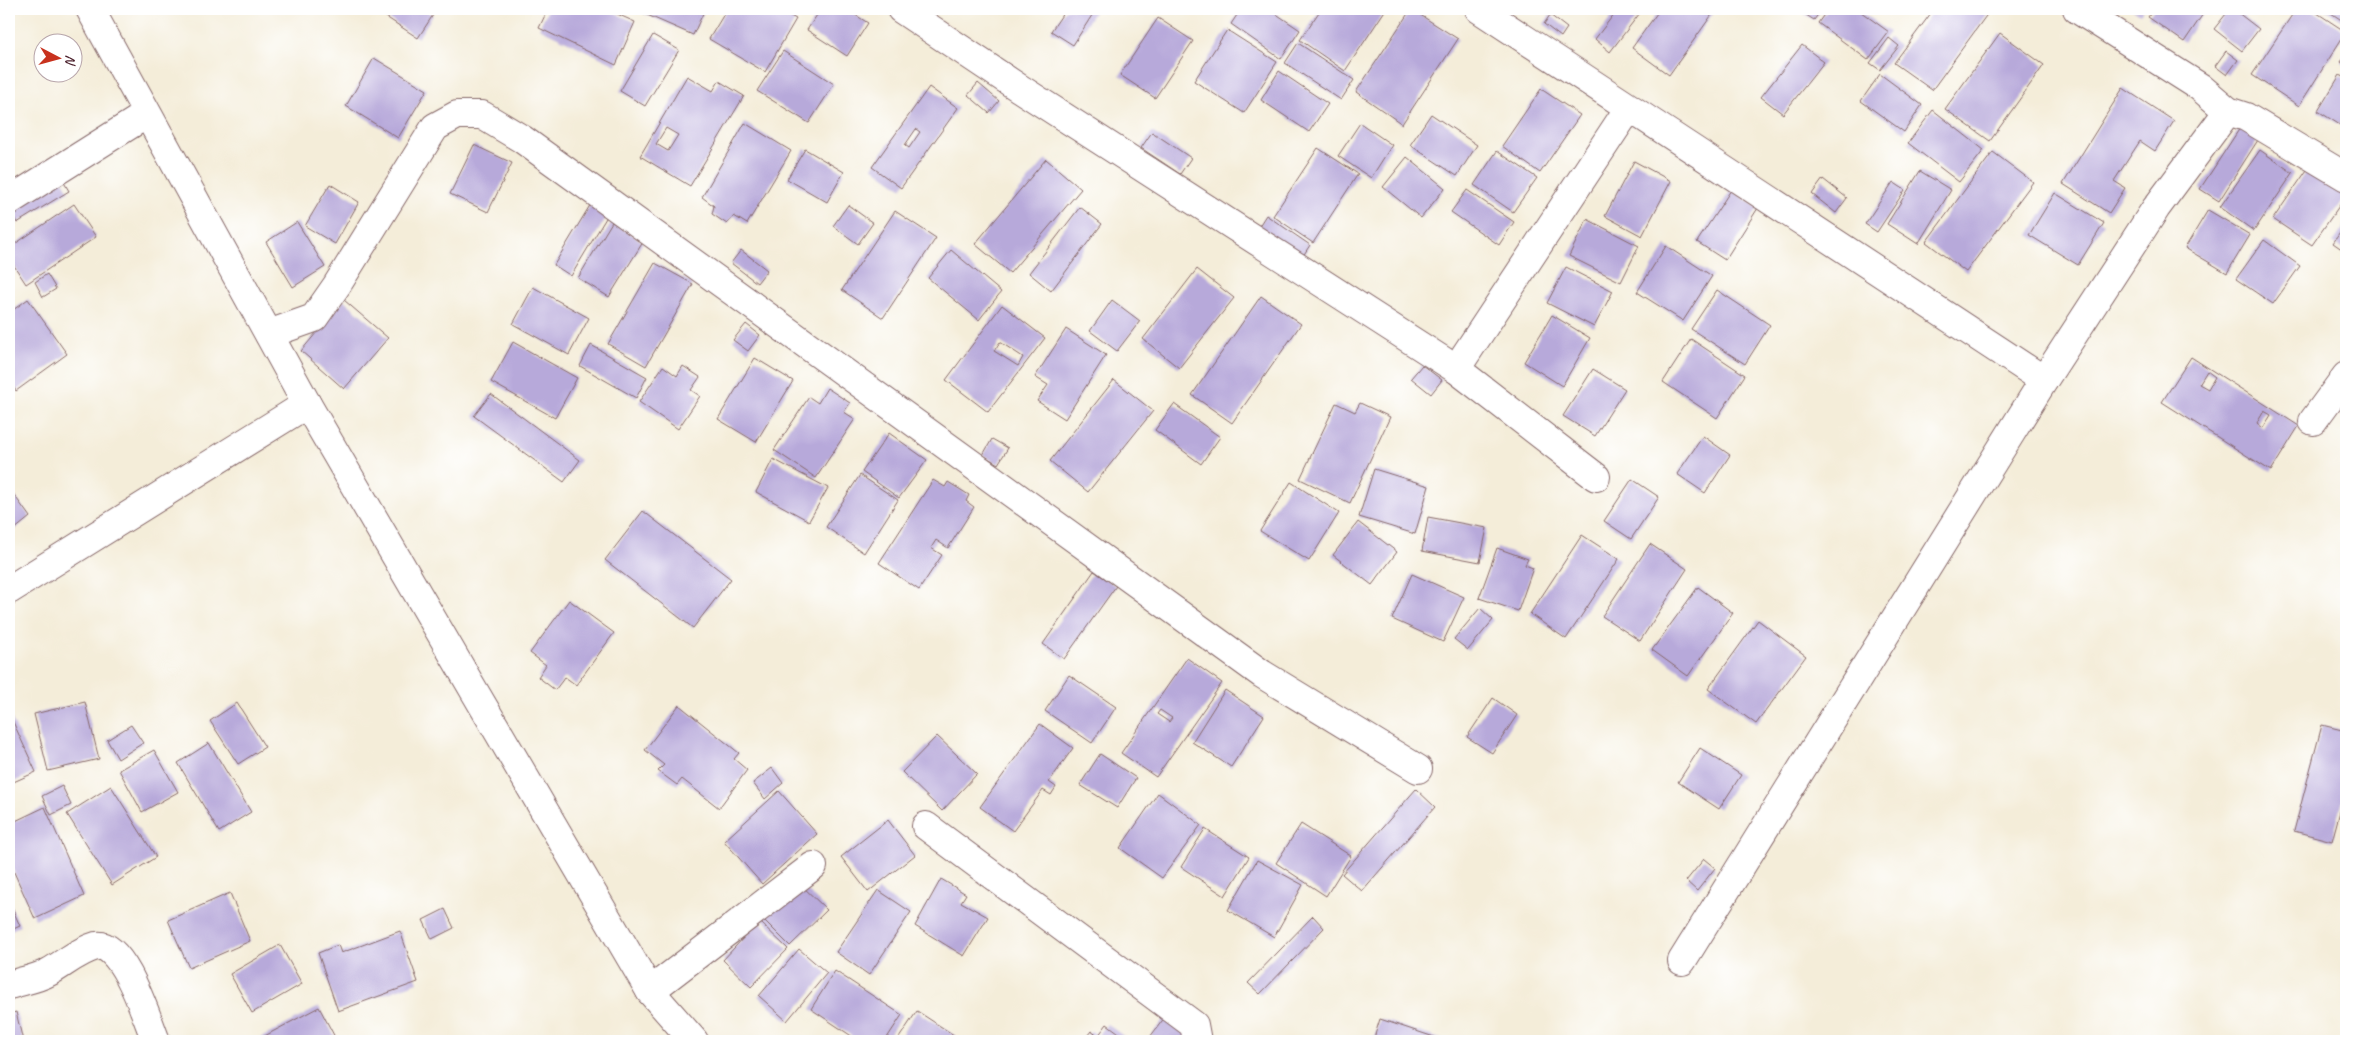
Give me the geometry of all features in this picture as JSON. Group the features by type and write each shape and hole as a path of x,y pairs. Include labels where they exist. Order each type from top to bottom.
{"street":[{"path":"90,9 307,404 650,990 694,1041"},
{"path":"901,9 1019,88 1456,369 1596,477"},
{"path":"1480,9 2044,380"},
{"path":"2077,9 2200,87 2228,111 2246,117 2346,177"},
{"path":"1456,369 1629,108"},
{"path":"1682,961 2044,380 2156,208 2228,111"},
{"path":"9,201 147,114"},
{"path":"269,334 314,318 337,285 435,127 458,115 482,114 522,139 638,221 1262,674 1418,769"},
{"path":"2313,422 2346,376"},
{"path":"9,590 307,404"},
{"path":"926,826 1194,1025 1197,1041"},
{"path":"650,990 813,866"},
{"path":"9,984 47,974 80,953 98,946 107,948 113,952 132,979 156,1041"}],"building":[{"path":"392,9 424,9 433,15 418,38 386,17"},
{"path":"548,9 606,9 635,22 616,65 539,28"},
{"path":"639,9 705,9 693,35 638,11"},
{"path":"727,9 778,9 796,19 765,72 709,39"},
{"path":"821,9 846,9 868,23 847,56 807,30"},
{"path":"1066,9 1096,9 1073,45 1051,31"},
{"path":"1241,9 1269,9 1300,30 1281,59 1231,24"},
{"path":"1321,9 1386,9 1345,71 1300,40"},
{"path":"1411,9 1458,39 1402,124 1356,92"},
{"path":"1618,9 1643,9 1610,52 1595,39"},
{"path":"1660,9 1716,9 1669,75 1632,48"},
{"path":"1797,9 1822,9 1814,20"},
{"path":"1828,9 1857,9 1889,32 1868,60 1818,23"},
{"path":"1934,9 1991,9 1932,90 1894,63"},
{"path":"2133,9 2144,9 2140,14"},
{"path":"2154,9 2195,9 2203,14 2184,42 2148,17"},
{"path":"2230,9 2233,9 2259,29 2242,51 2214,29"},
{"path":"2296,9 2311,9 2346,32 2299,106 2252,75"},
{"path":"2325,9 2346,9 2346,23"},
{"path":"1550,15 1567,28 1561,37 1544,24"},
{"path":"1158,18 1193,41 1155,98 1120,75"},
{"path":"1227,30 1277,62 1244,113 1194,81"},
{"path":"2000,33 2044,65 1990,141 1945,109"},
{"path":"653,35 679,50 645,106 620,91"},
{"path":"1889,38 1899,46 1880,70 1870,63"},
{"path":"1298,43 1354,80 1341,100 1285,63"},
{"path":"1802,45 1824,62 1783,114 1761,97"},
{"path":"783,51 834,84 809,123 757,91"},
{"path":"2226,51 2238,60 2227,75 2215,66"},
{"path":"2346,55 2346,66 2341,62"},
{"path":"374,58 427,90 398,138 346,106"},
{"path":"1279,71 1328,104 1309,132 1261,100"},
{"path":"1880,74 1922,105 1904,132 1861,101"},
{"path":"2340,75 2346,78 2346,115 2340,125 2318,111"},
{"path":"687,76 713,91 719,81 744,96 690,186 640,156","holes":["666,128 678,135 668,151 656,144"]},
{"path":"978,83 999,101 989,113 968,95"},
{"path":"929,87 958,108 901,188 872,167","holes":["916,129 920,132 909,148 905,145"]},
{"path":"2123,88 2174,121 2155,151 2140,141 2114,181 2125,188 2109,213 2063,184"},
{"path":"1541,89 1580,115 1540,173 1502,146"},
{"path":"1933,110 1984,150 1959,182 1908,143"},
{"path":"1431,114 1477,145 1457,176 1410,145"},
{"path":"745,123 791,151 747,224 734,216 727,224 712,214 714,206 702,197"},
{"path":"1360,123 1392,145 1371,178 1338,156"},
{"path":"2240,128 2258,140 2219,201 2200,189"},
{"path":"1152,132 1191,158 1180,174 1141,148"},
{"path":"474,145 512,163 488,212 450,194"},
{"path":"1318,148 1358,174 1313,243 1273,216"},
{"path":"805,149 844,172 827,202 787,179"},
{"path":"2260,150 2293,173 2254,231 2220,207"},
{"path":"1497,151 1537,178 1513,212 1474,185"},
{"path":"1993,152 2033,182 1966,272 1926,242"},
{"path":"1407,157 1445,188 1421,218 1383,187"},
{"path":"1046,159 1081,189 1010,273 975,244"},
{"path":"1634,161 1671,181 1642,236 1605,216"},
{"path":"2309,167 2346,193 2346,196 2312,245 2273,219"},
{"path":"1920,171 1951,190 1918,244 1887,224"},
{"path":"62,179 69,191 17,223 10,211"},
{"path":"1823,179 1847,198 1836,213 1812,194"},
{"path":"1893,182 1905,190 1877,232 1865,224"},
{"path":"330,184 359,202 335,244 305,226"},
{"path":"1467,190 1514,222 1499,245 1451,212"},
{"path":"1731,190 1758,208 1725,260 1697,242"},
{"path":"2055,193 2104,223 2078,265 2029,235"},
{"path":"592,202 609,213 571,276 554,265"},
{"path":"74,204 96,237 26,284 9,258 9,248"},
{"path":"848,205 873,223 858,244 833,226"},
{"path":"1080,207 1102,224 1051,291 1029,273"},
{"path":"2208,210 2250,235 2227,273 2185,248"},
{"path":"895,211 936,238 883,318 842,290"},
{"path":"9,215 15,225 9,229"},
{"path":"1266,215 1310,245 1303,256 1259,226"},
{"path":"1587,219 1639,246 1621,282 1569,256"},
{"path":"297,222 325,267 293,287 266,242"},
{"path":"612,222 643,242 609,297 578,278"},
{"path":"2346,224 2346,252 2333,243"},
{"path":"2264,240 2300,266 2273,304 2236,279"},
{"path":"1666,246 1712,276 1683,321 1637,292"},
{"path":"741,250 767,270 757,283 731,263"},
{"path":"951,250 1001,292 979,320 928,278"},
{"path":"655,263 693,284 646,366 608,344"},
{"path":"1566,267 1613,291 1594,327 1547,303"},
{"path":"1197,269 1234,298 1179,368 1143,339"},
{"path":"47,274 56,289 43,297 35,282"},
{"path":"533,287 589,318 569,355 513,324"},
{"path":"1717,290 1770,325 1745,364 1691,329"},
{"path":"1261,296 1301,324 1232,423 1192,395"},
{"path":"28,299 67,354 16,391 9,380 9,313"},
{"path":"344,300 388,338 344,389 301,351"},
{"path":"1112,300 1140,321 1117,351 1090,331"},
{"path":"1002,305 1045,338 988,412 946,380","holes":["1000,342 1023,357 1018,366 994,351"]},
{"path":"1552,315 1590,338 1562,386 1524,362"},
{"path":"746,324 760,335 748,351 733,340"},
{"path":"1066,329 1106,355 1065,419 1037,401 1048,385 1035,377"},
{"path":"1691,339 1745,375 1717,418 1663,382"},
{"path":"513,342 577,378 555,418 491,382"},
{"path":"591,345 647,377 636,398 580,366"},
{"path":"2191,357 2299,426 2271,471 2162,402","holes":["2207,371 2215,377 2208,389 2199,384","2264,411 2271,415 2263,428 2257,423"]},
{"path":"755,358 793,381 756,442 718,419"},
{"path":"1422,365 1442,380 1431,394 1411,378"},
{"path":"663,366 677,376 683,366 700,377 691,390 700,396 678,429 639,402"},
{"path":"1593,369 1625,389 1595,436 1563,416"},
{"path":"1114,380 1153,411 1088,492 1050,461"},
{"path":"827,388 850,403 844,412 855,419 816,478 774,450 809,397 818,403"},
{"path":"491,394 580,460 564,482 474,416"},
{"path":"1336,403 1355,412 1360,403 1390,417 1350,503 1300,479"},
{"path":"1174,404 1220,437 1201,464 1155,430"},
{"path":"889,433 927,460 899,498 862,472"},
{"path":"1703,436 1730,455 1705,493 1677,474"},
{"path":"992,439 1008,448 998,464 983,455"},
{"path":"773,459 828,488 809,521 756,492"},
{"path":"1374,469 1429,486 1415,534 1359,517"},
{"path":"860,475 898,500 864,553 826,527"},
{"path":"1632,479 1659,497 1631,539 1604,521"},
{"path":"933,480 945,487 948,482 969,495 966,501 974,507 948,548 936,540 931,548 942,555 919,590 879,563"},
{"path":"1291,482 1339,513 1309,561 1260,531"},
{"path":"9,488 30,517 9,534"},
{"path":"643,511 731,579 693,628 605,560"},
{"path":"1428,517 1487,528 1480,562 1422,551"},
{"path":"1358,522 1397,552 1372,585 1333,555"},
{"path":"1582,535 1619,559 1566,639 1530,614"},
{"path":"1650,544 1687,569 1640,641 1602,616"},
{"path":"1497,548 1528,559 1525,565 1533,568 1518,611 1479,598"},
{"path":"1094,571 1116,586 1064,659 1043,644"},
{"path":"1412,574 1464,597 1443,642 1392,619"},
{"path":"1698,587 1733,613 1688,676 1652,650"},
{"path":"569,600 614,633 576,685 565,677 555,690 538,677 546,665 530,653"},
{"path":"1480,608 1493,620 1468,650 1454,639"},
{"path":"1758,620 1806,656 1756,724 1708,689"},
{"path":"1187,658 1222,683 1156,777 1121,753","holes":["1160,710 1172,718 1169,722 1157,714"]},
{"path":"1069,675 1116,707 1092,743 1045,711"},
{"path":"1225,690 1264,716 1231,767 1192,742"},
{"path":"1493,698 1517,715 1492,753 1467,737"},
{"path":"85,702 99,759 48,771 34,714"},
{"path":"237,703 265,747 238,764 210,721"},
{"path":"679,705 739,753 734,759 747,770 719,808 682,779 677,785 658,771 664,765 645,750"},
{"path":"9,713 36,772 9,784"},
{"path":"1040,724 1073,748 1049,782 1056,787 1051,795 1043,790 1013,831 980,807"},
{"path":"131,725 143,743 118,759 107,740"},
{"path":"2322,725 2346,731 2346,789 2332,841 2294,831"},
{"path":"937,736 977,774 942,811 902,772"},
{"path":"209,743 251,812 219,832 178,763"},
{"path":"1700,748 1741,775 1719,809 1678,782"},
{"path":"154,750 178,792 142,812 119,770"},
{"path":"1100,754 1136,778 1117,808 1080,785"},
{"path":"772,768 783,783 765,799 753,783"},
{"path":"62,786 71,805 51,815 42,796"},
{"path":"111,786 156,857 112,885 67,814"},
{"path":"1416,789 1435,807 1362,891 1342,874"},
{"path":"779,791 817,834 762,884 724,841"},
{"path":"1158,793 1201,825 1162,878 1120,848"},
{"path":"45,807 84,896 35,919 9,861 9,824"},
{"path":"888,820 915,855 868,892 841,857"},
{"path":"1301,824 1351,856 1326,896 1276,863"},
{"path":"1205,829 1249,857 1225,896 1181,867"},
{"path":"1704,859 1715,868 1697,891 1686,881"},
{"path":"1257,860 1303,885 1274,937 1228,910"},
{"path":"941,879 966,894 961,902 988,917 964,956 915,926"},
{"path":"799,883 827,910 790,946 763,919"},
{"path":"878,890 911,912 869,975 836,952"},
{"path":"230,893 250,941 189,968 168,920"},
{"path":"9,901 20,926 9,931"},
{"path":"445,909 454,928 432,939 423,920"},
{"path":"1313,916 1324,928 1260,994 1248,983"},
{"path":"759,921 788,949 751,987 723,960"},
{"path":"400,931 418,982 338,1011 318,953 338,945 341,953"},
{"path":"280,945 302,984 252,1013 230,974"},
{"path":"799,949 827,973 787,1021 759,996"},
{"path":"835,971 902,1015 885,1041 859,1041 811,1009"},
{"path":"319,1007 337,1041 260,1041 259,1039"},
{"path":"917,1011 963,1041 897,1041"},
{"path":"16,1012 23,1041 9,1041 9,1014"},
{"path":"1165,1017 1189,1035 1184,1041 1147,1041"},
{"path":"1380,1019 1446,1041 1373,1041"},
{"path":"1107,1024 1130,1041 1083,1041 1091,1031 1098,1036"}]}
